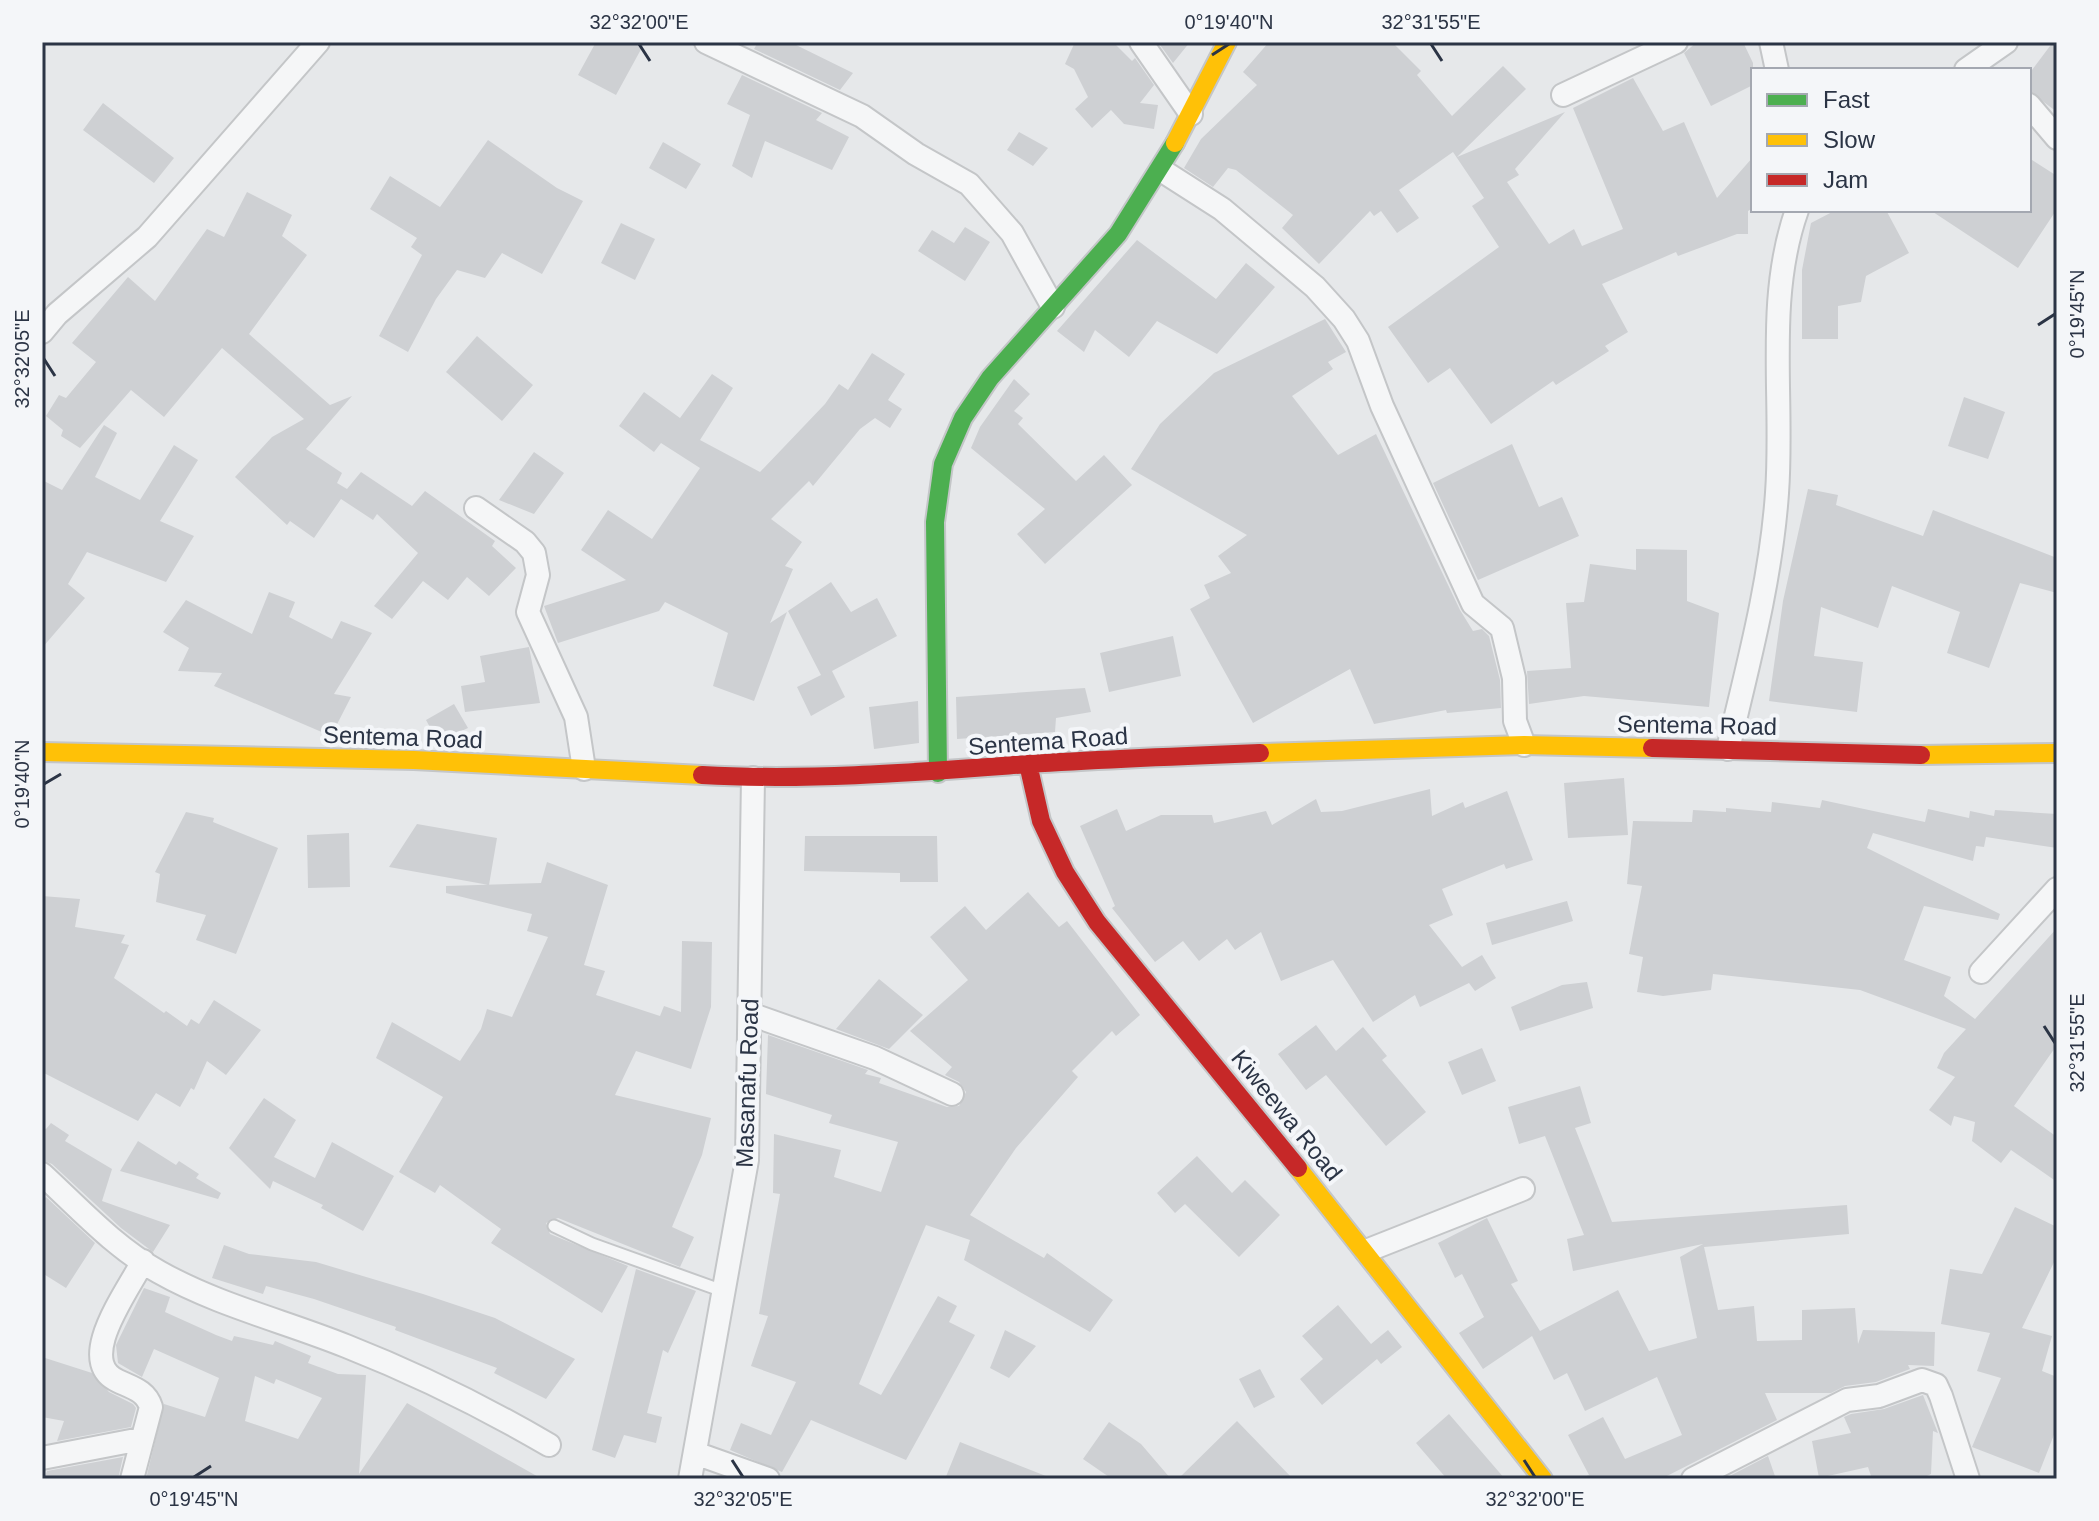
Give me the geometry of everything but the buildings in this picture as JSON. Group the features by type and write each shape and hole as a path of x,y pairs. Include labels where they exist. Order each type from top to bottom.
{"main road":[{"path":"938,773 935,522 943,464 963,418 990,378 1118,234 1161,170 1227,42"},
{"name":"Sentema Road","path":"42,752 414,760 753,778 938,773 1028,764 1373,747 1524,745 1890,755 2057,753"},
{"name":"Kiweewa Road","path":"1028,764 1041,821 1065,872 1097,922 1366,1251 1541,1478"}],"street":[{"path":"42,332 57,314 147,237 318,42"},
{"path":"706,42 862,116 916,154 969,184 1012,233 1053,307"},
{"path":"1141,42 1191,114"},
{"path":"1563,95 1676,42"},
{"path":"1993,64 2006,42"},
{"path":"2031,107 2057,138"},
{"path":"1161,170 1222,209 1315,287 1351,330 1473,604 1502,628 1514,678 1515,721 1524,745"},
{"path":"1728,749 1761,609 1775,508 1779,296 1784,246 1796,212"},
{"path":"476,508 525,542 534,553 538,575 528,612 576,717 584,769"},
{"name":"Masanafu Road","path":"690,1479 747,1160 753,778"},
{"path":"1981,972 2057,889"},
{"path":"750,1014 875,1058 952,1094"},
{"path":"42,1174 110,1238 143,1261 200,1292 348,1346 474,1401 549,1445"},
{"path":"1366,1251 1523,1189"},
{"path":"132,1479 151,1407 142,1392 111,1378 99,1363 100,1344 143,1261"},
{"path":"1693,1479 1839,1403 1879,1396 1911,1382 1926,1380 1936,1385 1941,1396 1968,1479"},
{"path":"42,1458 141,1439"},
{"path":"695,1453 768,1479"}],"lane":[{"path":"554,1226 592,1244 723,1291"}],"traffic: fast":[{"path":"938,773 935,522 943,464 963,418 990,378 1118,234 1175,143"}],"traffic: slow":[{"path":"1175,143 1227,42"},
{"path":"1260,753 1524,745 1652,748"},
{"path":"42,752 414,760 702,775"},
{"path":"1921,755 2057,753"},
{"path":"1298,1168 1543,1479"}],"traffic: jam":[{"path":"1652,748 1921,755"},
{"path":"702,775 866,775 1260,753"},
{"path":"1028,764 1041,821 1065,872 1097,922 1298,1168"}]}
